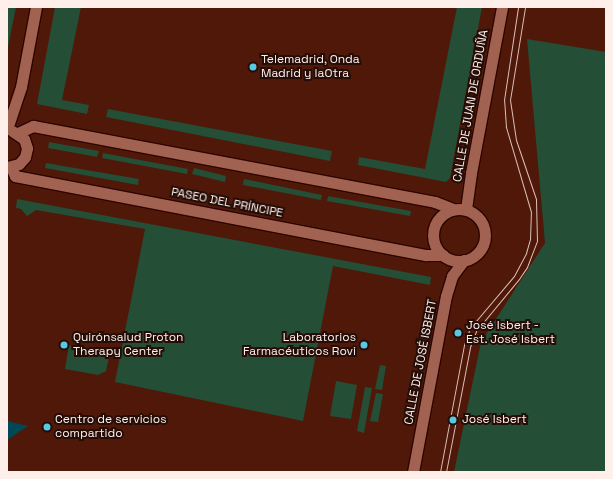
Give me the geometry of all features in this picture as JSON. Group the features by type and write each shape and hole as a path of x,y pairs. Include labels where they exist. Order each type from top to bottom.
{"street":[{"path":"11,131 36,7"},
{"name":"CALLE DE JUAN DE ORDUÑA","path":"466,209 470,173 502,7"},
{"path":"11,131 33,126 435,202 453,209 466,209 478,216 485,228 484,242 477,254 464,260 453,260 443,255 436,246 433,235 435,223 443,214 453,209"},
{"path":"9,167 19,164 25,157 27,148 24,139 11,131"},
{"name":"PASEO DEL PRÍNCIPE","path":"9,167 15,176 426,255 443,255"},
{"name":"CALLE DE JOSÉ ISBERT","path":"413,472 446,296 452,276 464,260"}],"green space":[{"path":"7,7 16,7 7,52"},
{"path":"55,7 81,7 62,100 89,105 87,114 37,104"},
{"path":"457,7 482,7 450,178 446,182 358,165 359,157 425,169"},
{"path":"527,39 606,52 606,472 454,472 481,342 545,243"},
{"path":"108,109 332,151 330,161 106,117"},
{"path":"49,142 99,151 97,157 48,148"},
{"path":"103,153 188,169 187,174 102,158"},
{"path":"46,163 139,179 138,185 45,168"},
{"path":"194,168 226,176 225,182 192,174"},
{"path":"244,179 322,195 321,200 243,185"},
{"path":"328,196 411,211 410,216 327,201"},
{"path":"17,199 431,277 430,285 333,266 303,421 115,382 145,229 36,210 27,216 21,209 16,208"},
{"path":"69,345 110,353 106,371 98,375 65,369"},
{"path":"380,365 386,366 382,390 375,389"},
{"path":"336,381 357,385 351,419 330,416"},
{"path":"365,387 372,388 364,433 357,431"},
{"path":"376,393 383,394 378,422 370,421"}],"water":[{"path":"7,421 28,426 7,440"}],"tram line":[{"path":"440,472 464,345 470,328 514,276 526,253 530,239 531,212 506,127 504,100 518,7"},
{"path":"446,472 470,347 476,331 519,279 527,267 537,241 536,199 516,140 510,100 525,7"}],"place":[{"name":"Telemadrid, Onda Madrid y laOtra","path":"253,67"},
{"name":"José Isbert - Est. José Isbert","path":"458,333"},
{"name":"Quirónsalud Proton Therapy Center","path":"64,345"},
{"name":"Laboratorios Farmacéuticos Rovi","path":"364,345"},
{"name":"José Isbert","path":"453,420"},
{"name":"Centro de servicios compartido","path":"47,427"}]}
